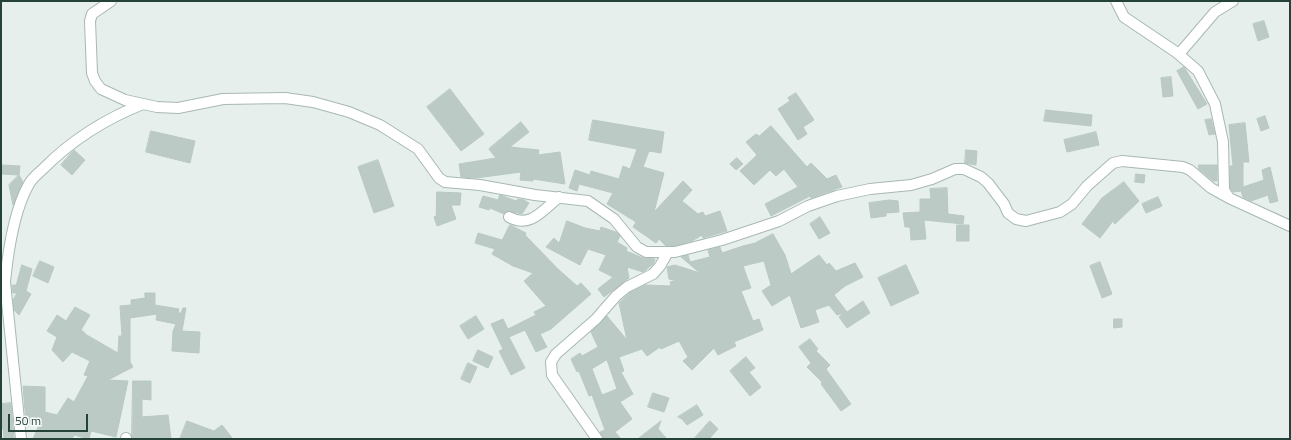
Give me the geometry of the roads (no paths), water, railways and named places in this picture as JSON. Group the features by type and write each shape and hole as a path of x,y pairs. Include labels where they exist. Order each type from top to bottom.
{"street":[{"path":"111,1 92,14 90,21 92,73 101,89 125,100 143,104 178,108 223,99 285,98 313,102 349,112 380,125 418,149 439,178 445,182 480,185 588,201 614,219 638,247 646,252 675,252 722,240 779,221 808,206 837,196 870,189 911,184 932,179 955,169 964,169 981,178 992,188 1008,213 1016,219 1026,221 1060,212 1072,204 1087,186 1113,163 1122,161 1183,167 1190,170 1211,188 1229,198 1290,226"},
{"path":"1116,1 1124,17 1179,54 1198,71 1214,104 1223,142 1224,190 1229,198"},
{"path":"1179,54 1215,12 1233,1"},
{"path":"21,439 5,282 4,257 19,208 29,183 55,157 82,135 115,115 143,104"},
{"path":"509,217 522,222 530,221 559,197"},
{"path":"598,439 552,375 551,362 556,354 596,319 616,296 627,287 653,274 660,266 668,252"}]}
